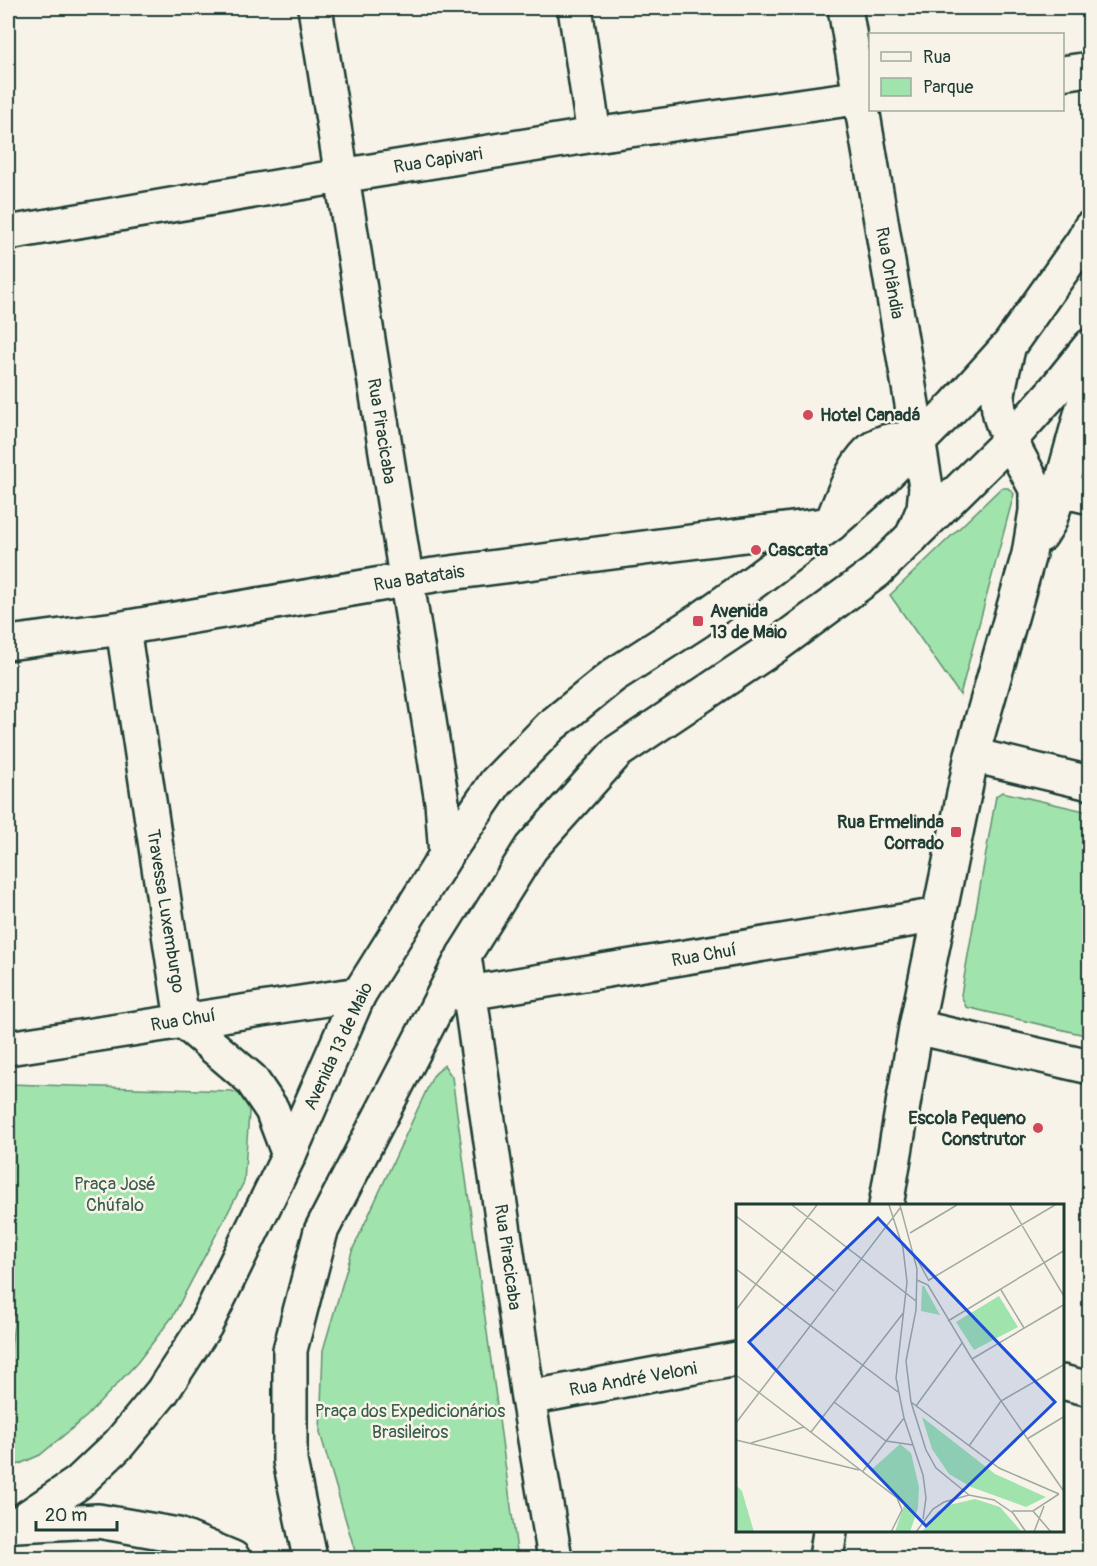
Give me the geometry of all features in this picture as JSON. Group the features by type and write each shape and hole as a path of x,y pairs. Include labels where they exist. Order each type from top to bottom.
{"street":[{"name":"Rua Piracicaba","path":"315,8 442,802 447,855"},
{"path":"574,8 594,135"},
{"name":"Rua Orlândia","path":"845,8 865,97 926,487 924,508 912,537"},
{"path":"1064,73 1089,69"},
{"name":"Rua Capivari","path":"8,233 594,135 865,97"},
{"name":"Avenida 13 de Maio","path":"12,1526 78,1483 119,1444 162,1392 205,1326 289,1155 359,994 496,782 551,726 614,675 698,621 831,524 920,443 1010,344 1083,241 1089,228"},
{"path":"886,1204 916,1027 972,755 1029,554 1036,511 1036,489 1000,421 997,394 1010,344"},
{"path":"310,1558 290,1461 290,1350 321,1231 464,955 531,848 617,752 774,647 876,572 1010,440 1053,392 1089,346"},
{"path":"1029,554 1049,522 1075,494 1089,382"},
{"name":"Rua Batatais","path":"8,643 123,628 406,580 831,524"},
{"name":"Travessa Luxemburgo","path":"123,628 182,1020"},
{"path":"972,755 1089,783"},
{"name":"Rua Chuí","path":"469,993 939,915"},
{"name":"Rua Piracicaba","path":"464,955 528,1398 555,1558"},
{"name":"Rua Chuí","path":"8,1048 359,994"},
{"path":"182,1020 250,1079 272,1110 289,1155"},
{"path":"916,1027 1089,1067"},
{"name":"Rua André Veloni","path":"528,1398 736,1359"},
{"path":"1064,1383 1089,1389"},
{"path":"12,1526 98,1521 178,1535 233,1558"},
{"path":"826,1558 830,1533"}],"green space":[{"path":"1001,488 1008,488 1014,494 960,695 890,595"},
{"path":"1002,792 1089,812 1089,1036 966,1007 961,995 996,796"},
{"name":"Praça dos Expedicionários Brasileiros","path":"444,1065 452,1077 518,1558 357,1558 320,1433 323,1350 352,1251 433,1076"},
{"name":"Praça José Chúfalo","path":"8,1084 232,1091 247,1097 249,1113 244,1182 173,1316 137,1363 87,1416 40,1455 8,1469 8,1369 14,1324 8,1248"},
{"path":"110,1552 140,1558 16,1558 28,1555"}],"place":[{"name":"Hotel Canadá","path":"808,415"},
{"name":"Cascata","path":"756,550"},
{"name":"Avenida 13 de Maio","path":"698,621"},
{"name":"Rua Ermelinda Corrado","path":"956,832"},
{"name":"Escola Pequeno Construtor","path":"1038,1128"}]}
